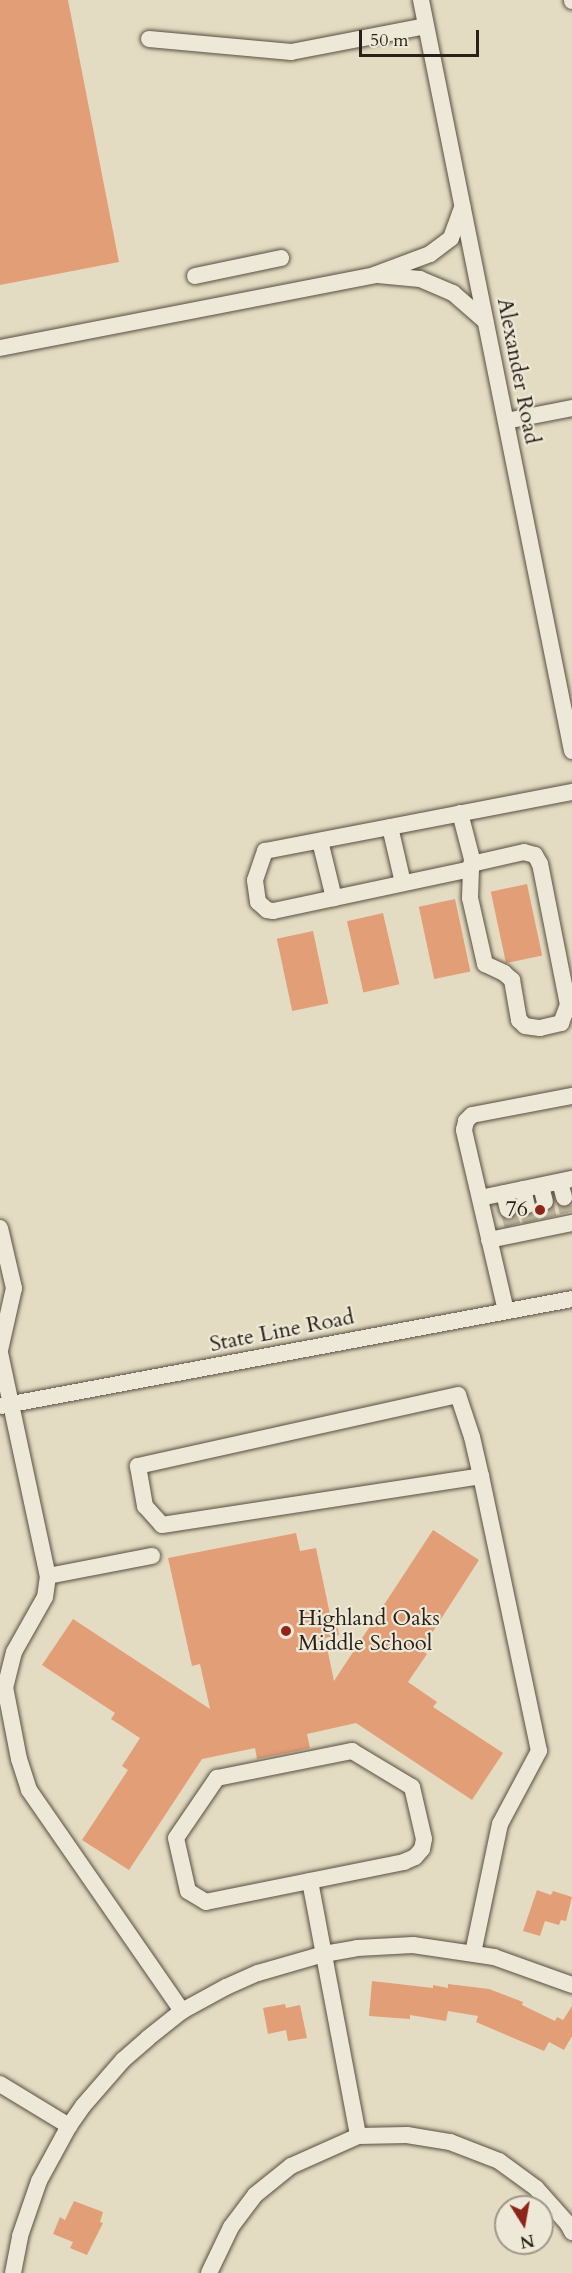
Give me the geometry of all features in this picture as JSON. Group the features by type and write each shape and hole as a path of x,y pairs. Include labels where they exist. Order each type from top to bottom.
{"street":[{"name":"Alexander Road","path":"421,0 572,751"},
{"path":"149,39 291,52 426,26"},
{"path":"0,348 374,275 429,254 452,238 462,206"},
{"path":"195,276 280,258"},
{"path":"374,275 420,279 453,293 485,321"},
{"path":"506,421 572,408"},
{"path":"460,813 471,872 470,898 485,964 504,973 512,980 519,1020 525,1026 540,1028 561,1023 568,1005 540,864 535,855 524,852 471,872 403,883 273,911 258,902 255,880 265,851 320,841 460,813 572,792"},
{"path":"390,827 403,883"},
{"path":"320,841 334,898"},
{"path":"506,1311 464,1130 466,1121 472,1115 572,1096"},
{"path":"480,1198 541,1186 565,1186"},
{"path":"541,1186 545,1202"},
{"path":"523,1189 527,1206"},
{"path":"504,1193 508,1210"},
{"path":"489,1240 513,1231 570,1220"},
{"path":"0,1228 14,1288 0,1351 5,1406 48,1576 45,1597 14,1652 5,1687 19,1759 29,1790 182,2011"},
{"name":"State Line Road","path":"5,1406 572,1299"},
{"path":"473,1953 500,1824 539,1751 481,1476 472,1437 458,1395 138,1466 145,1506 162,1525 481,1476"},
{"path":"48,1576 152,1556"},
{"path":"352,1751 412,1787 424,1839 422,1849 415,1857 404,1862 310,1881 206,1902 188,1891 176,1838 217,1778 352,1751"},
{"path":"310,1881 358,2136"},
{"path":"13,2273 29,2206 39,2181 69,2126 123,2060 182,2011 226,1987 258,1973 324,1954 357,1948 413,1945 473,1953 519,1965 572,1985"},
{"path":"0,2084 69,2126"},
{"path":"209,2273 231,2227 255,2195 291,2166 358,2136 407,2135 450,2142 499,2161 536,2188 568,2224 572,2232"}],"building":[{"path":"0,0 68,0 119,262 0,285"},
{"path":"527,884 542,955 506,963 491,892"},
{"path":"455,899 470,971 434,979 419,907"},
{"path":"383,913 399,984 363,992 347,921"},
{"path":"313,931 328,1003 292,1011 277,939"},
{"path":"433,1530 479,1560 421,1650 427,1654 408,1682 437,1702 433,1707 503,1753 472,1800 356,1723 307,1734 310,1748 257,1759 255,1748 202,1759 129,1870 82,1840 128,1770 122,1766 140,1738 111,1719 115,1713 42,1665 73,1619 210,1709 200,1664 192,1666 168,1558 296,1533 300,1551 316,1548 331,1619 336,1618 339,1635 325,1638 334,1681"},
{"path":"537,1890 551,1895 553,1891 572,1897 566,1921 561,1920 559,1925 545,1921 540,1936 523,1931"},
{"path":"372,1981 433,1988 433,1985 448,1988 448,1984 489,1989 523,2002 522,2005 555,2021 557,2017 563,2020 572,2006 572,2036 564,2050 549,2042 544,2051 476,2022 478,2016 448,2011 446,2021 410,2015 410,2019 369,2016"},
{"path":"285,2004 286,2008 300,2005 307,2038 288,2041 286,2030 268,2034 263,2008"},
{"path":"74,2201 103,2212 100,2222 103,2223 87,2255 70,2248 73,2242 53,2234 60,2217 65,2220"}],"tunnel":[{"path":"564,1197 568,1215"},
{"path":"545,1202 549,1219"},
{"path":"527,1206 531,1223"},
{"path":"508,1210 513,1227"}],"place":[{"name":"76","path":"540,1210"},
{"name":"Highland Oaks Middle School","path":"286,1631"}]}
